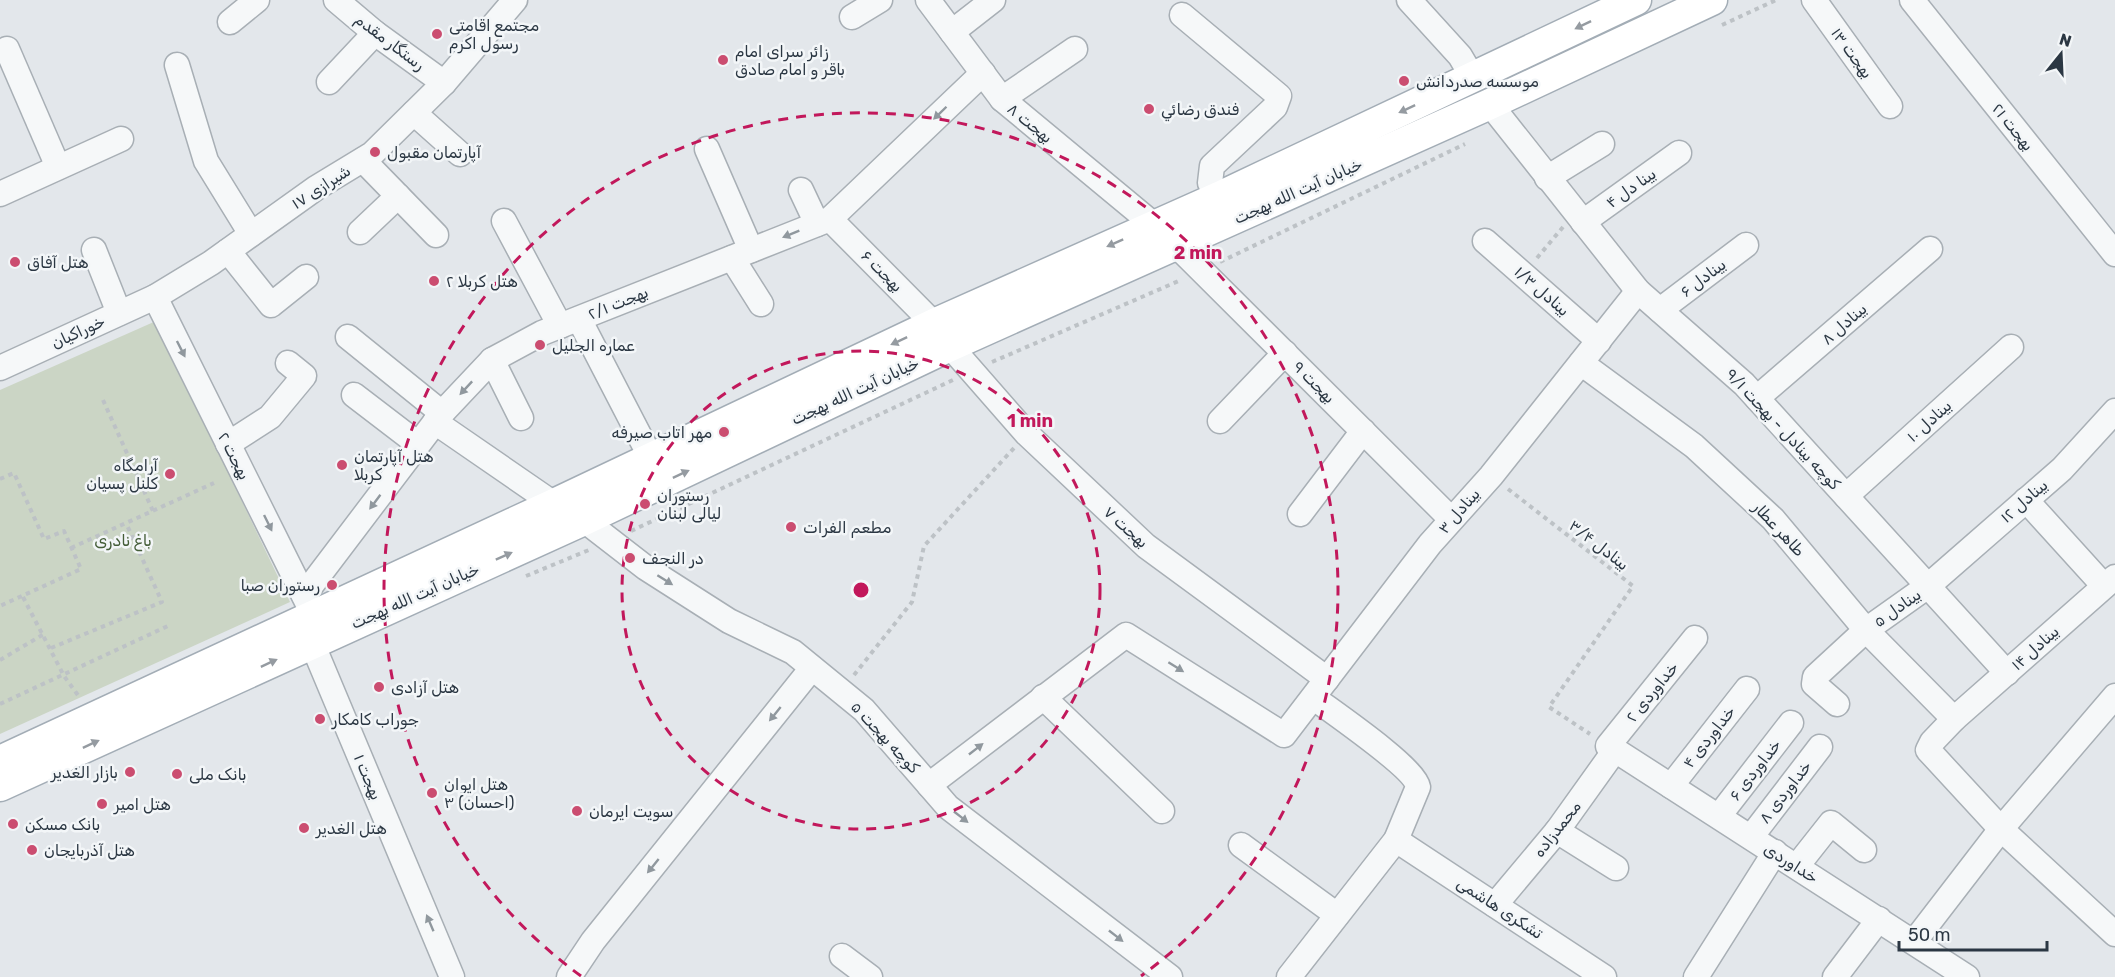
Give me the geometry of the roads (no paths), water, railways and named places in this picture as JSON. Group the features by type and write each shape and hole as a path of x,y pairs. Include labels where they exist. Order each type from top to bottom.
{"main road":[{"name":"خیابان آیت الله بهجت","path":"0,786 310,617 584,520 1155,225 1636,0"},
{"name":"خیابان آیت الله بهجت","path":"0,761 651,458 942,335 1177,246 1498,114 1712,0"}],"street":[{"path":"230,22 257,0"},
{"name":"رستگار مقدم","path":"336,0 375,33 444,83"},
{"name":"شیرازی ۱۷","path":"155,297 363,160 444,83 515,0"},
{"path":"852,17 880,0"},
{"name":"بهجت ۸","path":"928,0 1002,99 1155,225"},
{"path":"952,32 993,0"},
{"path":"1409,0 1460,56 1473,78"},
{"name":"بهجت ۱۳","path":"1814,0 1890,105"},
{"name":"بهجت ۲۱","path":"1912,0 2115,254"},
{"path":"1182,15 1279,96 1275,107 1212,166 1210,183 1219,197"},
{"path":"329,82 375,33"},
{"path":"7,49 58,167"},
{"path":"1002,99 1075,49"},
{"path":"177,65 206,160 251,234"},
{"name":"بهجت ۲/۱","path":"310,617 418,444 439,417 492,360 569,322 824,221 983,73"},
{"path":"414,113 460,154"},
{"name":"کوچه بینادل - بهجت ۹/۱","path":"1498,114 1638,291 1757,398 2007,673"},
{"path":"0,194 121,139"},
{"path":"1547,178 1602,144"},
{"path":"707,149 760,304"},
{"name":"بینا دل ۴","path":"1579,218 1679,153"},
{"path":"363,160 436,235"},
{"name":"بهجت ۶","path":"801,190 824,221 942,335"},
{"path":"360,232 398,196"},
{"path":"504,221 569,322 651,458"},
{"name":"بینادل ۱/۳","path":"1485,241 1599,340"},
{"name":"بینادل ۶","path":"1660,310 1746,245"},
{"name":"بهجت ۹","path":"1177,246 1451,519"},
{"name":"بینادل ۸","path":"1757,398 1930,249"},
{"path":"94,250 119,313"},
{"path":"228,251 271,305 306,277"},
{"name":"بینادل ۳","path":"1043,697 1126,635 1284,735 1451,519 1491,476 1638,291"},
{"name":"خوراکیان","path":"0,368 155,297"},
{"name":"بهجت ۲","path":"155,297 310,617"},
{"name":"بهجت ۷","path":"942,335 1027,434 1146,546 1321,689 1417,781 1416,795 1396,840"},
{"path":"348,338 439,417 554,504"},
{"name":"بینادل ۱۰","path":"1846,496 2011,347"},
{"path":"1220,421 1286,353"},
{"path":"492,360 521,418"},
{"path":"228,444 270,417 304,376 288,363"},
{"name":"طاهر عطار","path":"1581,363 1694,446 1773,519 1866,630 1954,719"},
{"path":"354,395 418,444"},
{"name":"بینادل ۱۲","path":"1928,586 2062,469 2115,411"},
{"path":"1300,514 1363,431"},
{"path":"2026,500 2109,581"},
{"name":"کوچه بهجت ۵","path":"584,520 646,568 729,621 793,652 864,710 948,807 1170,977"},
{"name":"بینادل ۱۴","path":"2001,829 1928,750 1932,742 1954,719 2109,581"},
{"name":"بینادل ۵","path":"1837,704 1814,684 1813,680 1866,630 1928,586"},
{"name":"بهجت ۱","path":"310,617 452,977"},
{"name":"خداوردی ۲","path":"1612,748 1695,638"},
{"path":"568,977 593,941 812,668"},
{"name":"خداوردی ۴","path":"1671,786 1747,689"},
{"path":"1914,942 2001,829 2115,696"},
{"path":"930,785 1043,697 1162,811"},
{"name":"خداوردی ۶","path":"1719,816 1791,723"},
{"name":"خداوردی ۸","path":"1750,837 1820,747"},
{"name":"خداوردی","path":"1612,748 1966,977"},
{"name":"محمدزاده","path":"1495,905 1557,831 1612,748"},
{"path":"1797,866 1831,824 1864,850"},
{"path":"2001,829 2115,934"},
{"path":"1557,831 1616,868"},
{"path":"1289,977 1396,840"},
{"name":"تشکری هاشمی","path":"1396,840 1604,977"},
{"path":"1240,846 1337,915"},
{"path":"1696,977 1775,852"},
{"path":"1835,977 1879,919"},
{"path":"842,956 870,977"}],"place":[{"name":"مجتمع اقامتی رسول اکرم","path":"437,34"},
{"name":"زائر سرای امام باقر و امام صادق","path":"723,60"},
{"name":"موسسه صدردانش","path":"1404,81"},
{"name":"فندق رضائي","path":"1149,109"},
{"name":"آپارتمان مقبول","path":"375,152"},
{"name":"هتل آفاق","path":"15,262"},
{"name":"هتل کربلا ۲","path":"434,281"},
{"name":"عماره الجلیل","path":"540,345"},
{"name":"مهر اتاب صيرفه","path":"724,432"},
{"name":"هتل آپارتمان کربلا","path":"342,465"},
{"name":"آرامگاه کلنل پسیان","path":"170,474"},
{"name":"رستوران لیالی لبنان","path":"645,504"},
{"name":"مطعم الفرات","path":"791,527"},
{"name":"در النجف","path":"630,558"},
{"name":"رستوران صبا","path":"332,585"},
{"name":"هتل آزادی","path":"379,687"},
{"name":"جوراب کامکار","path":"320,719"},
{"name":"بازار الغدير","path":"130,772"},
{"name":"بانک ملی","path":"177,774"},
{"name":"هتل ایوان ۳ (احسان)","path":"432,793"},
{"name":"هتل امیر","path":"102,804"},
{"name":"سویت ایرمان","path":"577,811"},
{"name":"بانک مسکن","path":"13,824"},
{"name":"هتل الغدیر","path":"304,828"},
{"name":"هتل آذربایجان","path":"32,850"}],"park label":[{"name":"باغ نادری","path":"123,540"}]}
